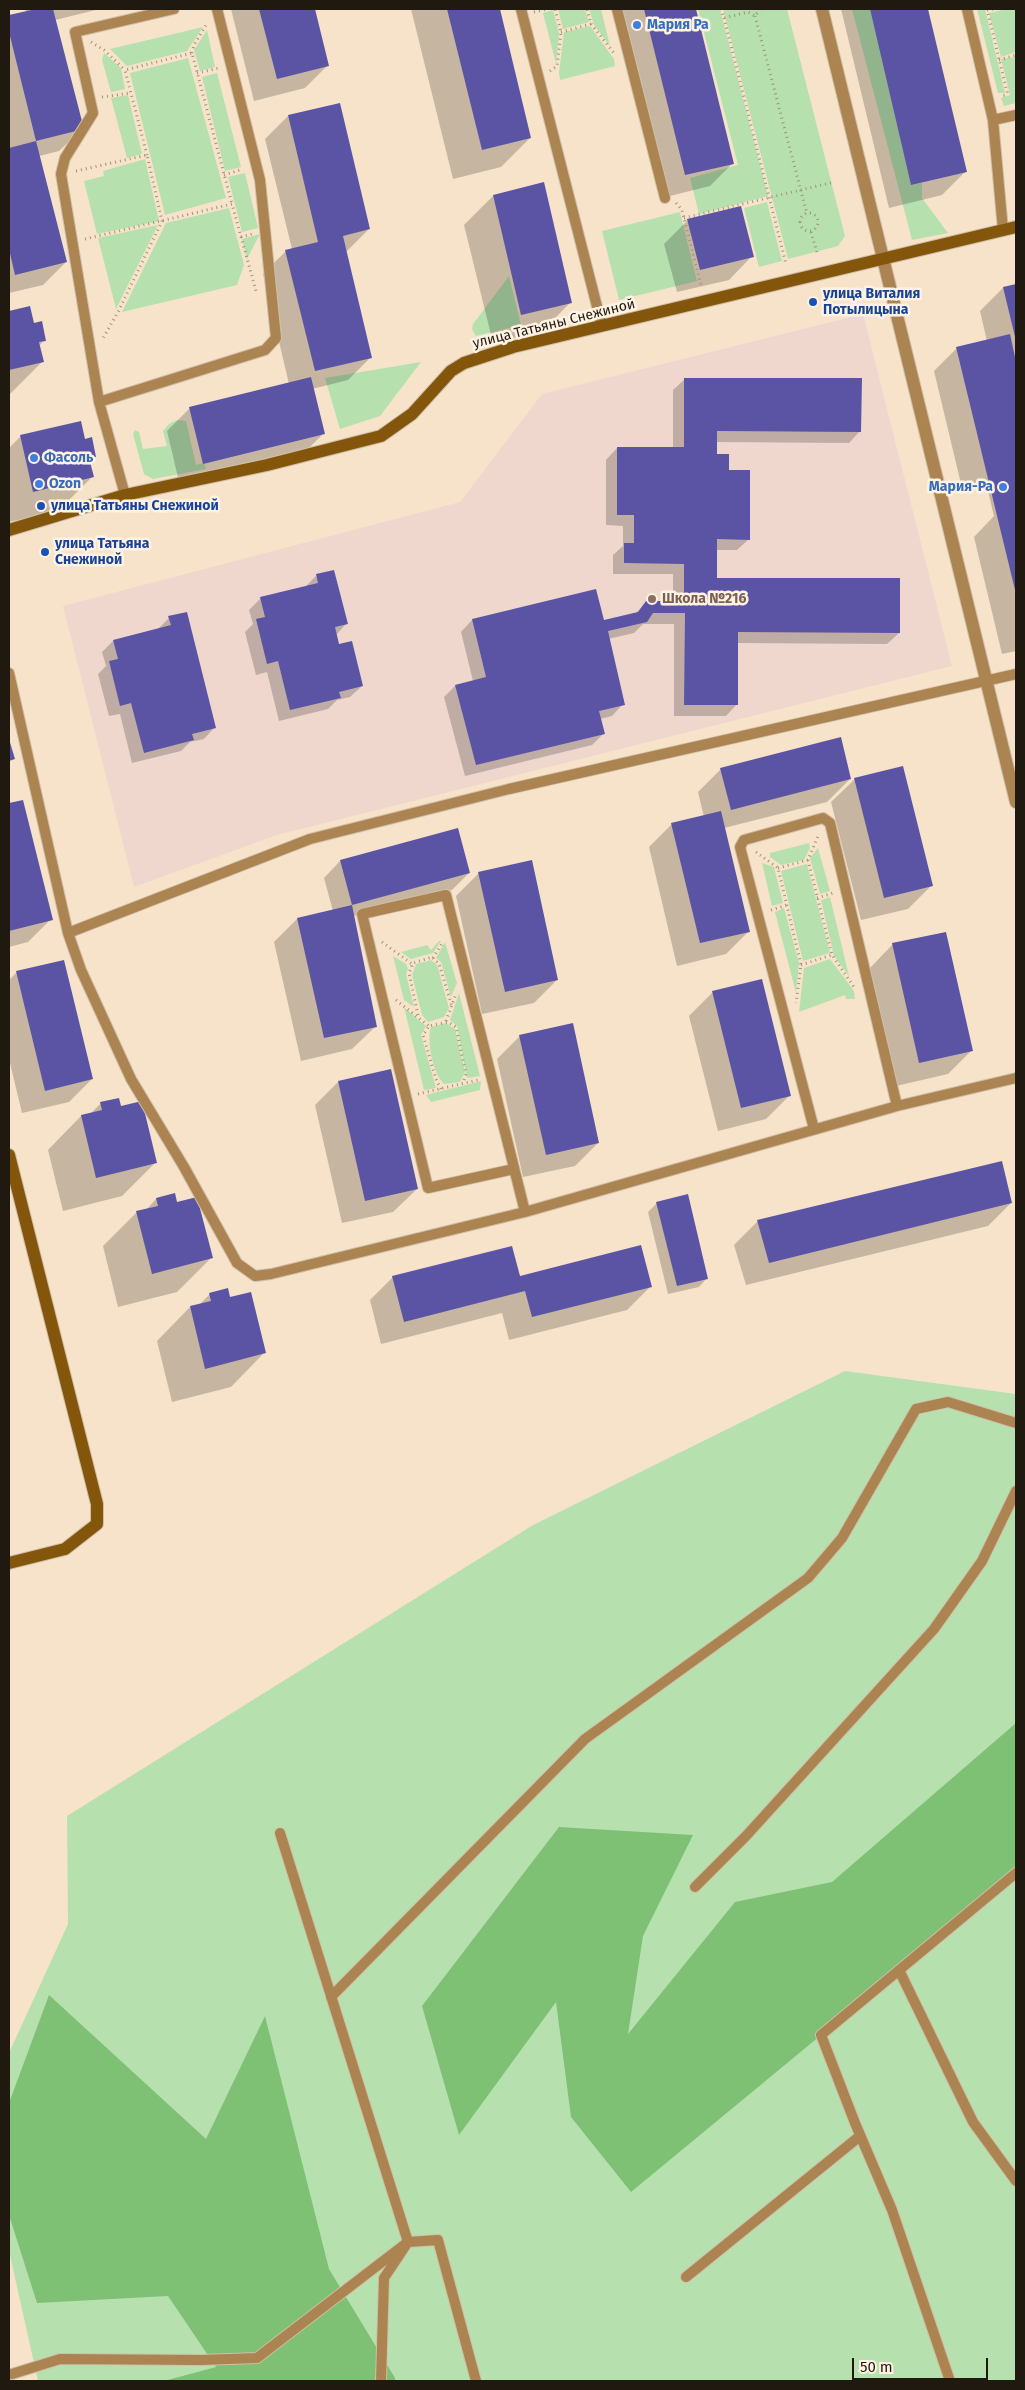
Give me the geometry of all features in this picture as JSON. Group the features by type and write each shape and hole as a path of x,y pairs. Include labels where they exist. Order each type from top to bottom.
{"street":[{"path":"822,9 1016,802"},
{"name":"улица Татьяны Снежиной","path":"9,530 125,495 267,465 380,436 412,414 451,371 464,363 513,347 1016,227"},
{"path":"9,1155 97,1504 97,1524 65,1549 9,1563"}],"lane":[{"path":"125,495 99,402 61,174 65,158 93,113 75,32 174,9"},
{"path":"99,402 265,350 276,338 260,180 217,9"},
{"path":"521,9 602,326"},
{"path":"617,9 665,198"},
{"path":"967,9 993,120 1003,230"},
{"path":"993,120 1016,115"},
{"path":"9,673 68,933 82,970 131,1080 184,1168 237,1263 255,1276 271,1274 525,1212 897,1106 1016,1078"},
{"path":"68,933 310,839 510,789 1016,674"},
{"path":"814,1129 740,849 742,842 826,818 830,823 897,1106"},
{"path":"514,1169 428,1188 362,914 446,895 525,1212"},
{"path":"331,1997 585,1739 808,1578 842,1538 916,1409 948,1402 1016,1423"},
{"path":"695,1887 746,1836 934,1629 982,1561 1016,1491"},
{"path":"280,1833 408,2242"},
{"path":"950,2381 892,2210 860,2136 821,2035 1016,1873"},
{"path":"899,1970 973,2122 1016,2181"},
{"path":"686,2277 860,2136"},
{"path":"12,2374 60,2359 200,2360 257,2358 408,2242 438,2240 476,2381"},
{"path":"382,2381 384,2278 408,2242"}],"path":[{"path":"538,74 557,68 561,32 555,9"},
{"path":"587,9 591,24 613,53 628,51"},
{"path":"721,9 786,264"},
{"path":"755,16 760,9"},
{"path":"988,101 1007,94 987,9 992,9"},
{"path":"724,18 749,10 755,16 807,214"},
{"path":"207,22 194,45 192,53 259,300"},
{"path":"561,32 591,24"},
{"path":"75,32 104,50 125,70 162,220 118,312 91,359"},
{"path":"125,70 192,53"},
{"path":"999,60 1016,55"},
{"path":"197,73 219,68 232,68"},
{"path":"90,100 131,93"},
{"path":"61,174 147,155"},
{"path":"224,175 256,166"},
{"path":"684,218 834,182"},
{"path":"665,198 674,202 682,210 701,285"},
{"path":"72,242 232,204"},
{"path":"807,214 812,214 819,221 818,228 811,232 805,231 800,226 800,220 807,214"},
{"path":"811,232 818,256"},
{"path":"826,818 808,860 832,955 857,991"},
{"path":"742,842 778,868 801,965 798,999 785,1021"},
{"path":"778,868 808,860"},
{"path":"365,929 412,964"},
{"path":"801,965 832,955"},
{"path":"412,964 432,957 439,964 452,1006"},
{"path":"412,964 409,973 418,1015"},
{"path":"446,1022 458,990 467,980"},
{"path":"380,991 387,993 418,1015 429,1026"},
{"path":"441,1089 436,1080 424,1035 429,1026 446,1022 456,1027 466,1074 463,1083"},
{"path":"406,1098 491,1076"}],"shaded area":[{"name":"Школа №216","path":"863,314 952,666 277,835 134,887 63,606 460,502 542,394"}],"green space":[{"path":"558,9 585,9 589,22 563,29"},
{"path":"589,9 601,9 610,46 594,25"},
{"path":"698,9 720,9 768,196 699,214 690,178 738,165"},
{"path":"723,9 787,9 845,236 838,246 788,259"},
{"path":"852,9 870,9 911,185 922,183 922,198 948,233 912,240"},
{"path":"977,9 985,9 1005,93 998,93"},
{"path":"1016,9 1016,52 1001,57 989,13"},
{"path":"553,10 559,33 556,64 543,13"},
{"path":"590,26 614,59 615,66 560,80 559,73 564,32"},
{"path":"203,27 187,51 127,66 110,49"},
{"path":"207,30 215,67 200,71 194,50"},
{"path":"104,53 121,68 125,89 111,92 102,60"},
{"path":"1016,57 1016,103 1004,106 1001,98 1010,95 1001,59"},
{"path":"188,58 226,198 165,215 130,73"},
{"path":"217,73 241,167 225,171 202,77"},
{"path":"128,95 142,154 127,158 111,98"},
{"path":"145,159 159,221 97,234 84,181 104,176 103,171"},
{"path":"245,173 258,228 242,232 228,177"},
{"path":"767,202 782,261 759,267 744,208"},
{"path":"229,208 244,265 237,285 122,312 166,223"},
{"path":"680,212 697,281 619,300 602,231"},
{"path":"158,225 116,309 98,238"},
{"path":"260,234 247,259 242,239"},
{"path":"509,276 521,325 476,336 472,329 473,324"},
{"path":"421,362 380,416 340,429 325,378"},
{"path":"177,420 186,421 196,465 204,463 206,469 153,479 144,474 133,434 135,430 139,432 143,449 167,446 163,431 169,424"},
{"path":"809,843 810,848 804,860 781,865 770,857 770,853"},
{"path":"818,848 830,891 820,894 810,858"},
{"path":"762,863 774,867 783,903 772,906"},
{"path":"807,864 830,953 803,961 781,871"},
{"path":"830,897 849,976 834,956 821,900"},
{"path":"784,908 799,963 796,993 775,912"},
{"path":"441,941 433,953 411,959 401,952 427,945 431,950"},
{"path":"445,942 457,983 451,997 441,962 436,958"},
{"path":"393,956 406,964 408,969 406,974 414,1007 404,1000"},
{"path":"830,959 854,991 855,999 846,999 845,995 799,1012 804,968"},
{"path":"431,960 437,965 449,1008 444,1017 428,1022 422,1015 412,975 416,964"},
{"path":"459,993 480,1076 467,1078 457,1026 450,1020"},
{"path":"404,1007 426,1026 421,1035 436,1088 424,1090"},
{"path":"446,1023 455,1029 465,1072 460,1082 444,1084 434,1065 429,1040 431,1027"},
{"path":"481,1081 480,1090 431,1102 426,1095"},
{"path":"845,1371 1016,1394 1016,2381 38,2381 9,2251 9,2053 68,1924 67,1816 533,1525"},
{"path":"1016,1723 1016,1874 631,2192 571,2117 556,2002 459,2135 422,2006 559,1827 693,1835 643,1936 628,2034 735,1902 832,1882"},
{"path":"49,1995 206,2139 265,2016 329,2269 395,2378 395,2381 164,2381 216,2367 168,2296 37,2303 9,2215 9,2103"}],"building":[{"path":"36,9 53,9 84,129 36,141 9,32 9,15"},
{"path":"259,9 315,9 329,66 277,79"},
{"path":"447,9 500,9 531,138 482,150"},
{"path":"644,9 696,9 734,164 685,175"},
{"path":"870,9 928,9 967,172 911,185"},
{"path":"340,103 370,229 343,236 372,358 315,371 285,250 318,242 288,115"},
{"path":"36,141 67,262 15,275 9,249 9,148"},
{"path":"544,182 572,303 521,315 493,195"},
{"path":"741,206 754,257 700,270 687,219"},
{"path":"1016,284 1016,341 1003,287"},
{"path":"30,306 34,323 42,321 46,341 39,342 44,362 9,370 9,311"},
{"path":"1010,334 1016,362 1016,594 956,347"},
{"path":"311,377 325,434 203,464 189,407"},
{"path":"684,378 862,378 861,432 717,431 717,454 729,454 729,470 750,470 750,540 717,539 717,578 900,578 900,633 738,632 738,705 684,705 685,613 653,613 647,622 608,631 625,705 599,711 605,734 476,765 455,685 486,677 472,619 596,589 604,620 638,612 646,601 684,601 684,564 624,563 624,543 634,543 634,515 617,515 617,447 684,447"},
{"path":"81,421 85,439 92,437 96,457 89,458 94,477 33,492 20,435"},
{"path":"334,570 348,624 335,627 339,644 352,641 363,686 339,692 341,698 290,710 278,661 267,664 256,619 265,617 260,597 318,583 316,574"},
{"path":"187,612 216,728 192,734 194,740 144,753 131,703 120,706 109,661 118,659 113,640 171,625 168,616"},
{"path":"841,737 851,779 731,810 720,768"},
{"path":"9,739 15,759 9,761"},
{"path":"903,766 933,886 884,898 854,778"},
{"path":"23,800 53,920 9,931 9,803"},
{"path":"721,811 750,932 700,943 671,823"},
{"path":"458,828 470,873 352,905 340,860"},
{"path":"532,860 558,980 505,992 478,872"},
{"path":"352,905 377,1027 324,1038 297,918"},
{"path":"946,932 973,1051 919,1063 892,943"},
{"path":"64,960 93,1079 45,1091 16,971"},
{"path":"762,979 791,1096 741,1108 712,991"},
{"path":"573,1023 599,1143 546,1155 519,1035"},
{"path":"391,1069 418,1189 365,1201 338,1081"},
{"path":"119,1098 121,1106 142,1101 157,1163 96,1178 81,1115 102,1110 100,1102"},
{"path":"1002,1161 1012,1203 769,1263 757,1220"},
{"path":"175,1193 177,1202 197,1197 213,1258 152,1274 136,1211 158,1206 156,1198"},
{"path":"688,1194 708,1279 677,1286 656,1202"},
{"path":"641,1245 652,1287 532,1317 525,1291 404,1322 392,1276 512,1246 520,1276"},
{"path":"228,1288 230,1297 251,1292 266,1353 205,1369 190,1306 211,1301 209,1293"}],"place":[{"name":"Мария Ра","path":"637,25"},
{"name":"улица Виталия Потылицына","path":"813,302"},
{"name":"Фасоль","path":"34,458"},
{"name":"Ozon","path":"39,484"},
{"name":"Мария-Ра","path":"1003,487"},
{"name":"улица Татьяны Снежиной","path":"41,506"},
{"name":"улица Татьяна Снежиной","path":"45,552"},
{"name":"Школа №216","path":"652,599"}]}
